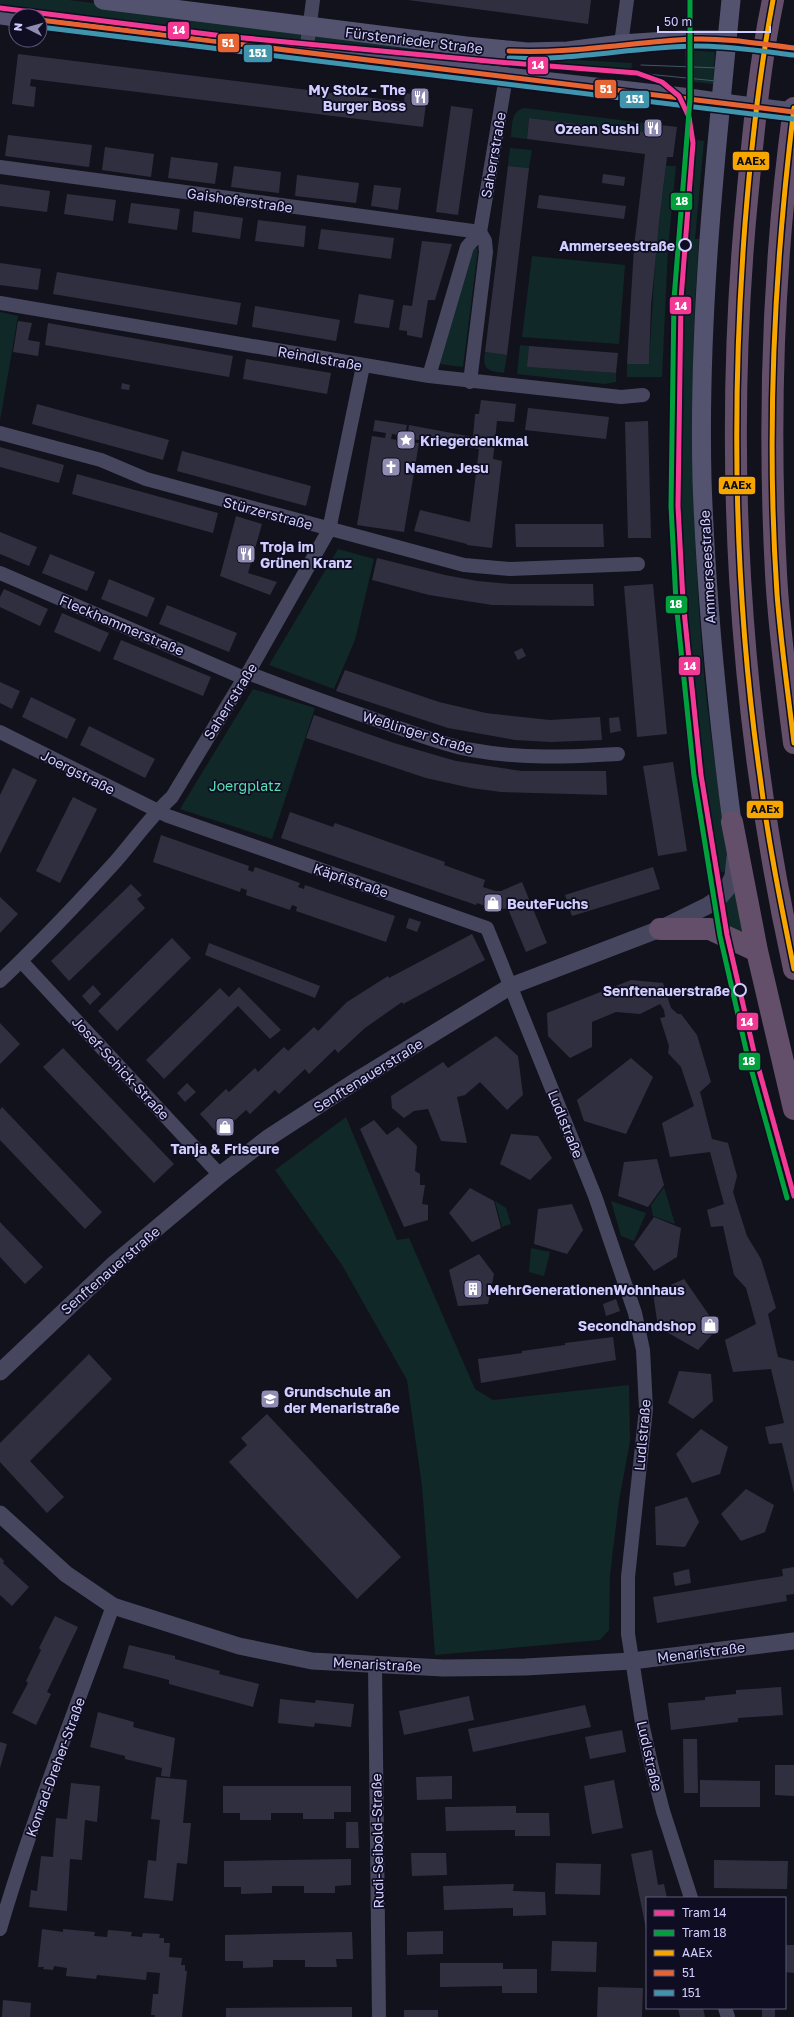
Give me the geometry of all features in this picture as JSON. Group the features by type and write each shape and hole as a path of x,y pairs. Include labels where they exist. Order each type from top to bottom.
{"highway":[{"path":"773,0 752,140 743,239 736,343 737,520 748,677 761,791 794,969"},
{"path":"794,108 781,227 773,410 776,575 794,743"},
{"path":"732,822 757,951 794,1109"},
{"path":"660,929 710,929 757,951"}],"main road":[{"name":"Fürstenrieder Straße","path":"102,0 132,2 309,27 527,52 568,51 621,44 682,40 727,40"},
{"name":"Ammerseestraße","path":"731,0 727,40 726,104 707,261 702,386 702,479 709,618 719,720 732,822"},
{"name":"Fürstenrieder Straße","path":"48,21 682,97 794,112"}],"street":[{"path":"306,53 313,0"},
{"path":"621,44 627,0"},
{"name":"Saherrstraße","path":"470,382 486,252 485,241 480,232 506,77"},
{"name":"Gaishoferstraße","path":"0,167 480,232"},
{"path":"429,376 467,247 480,232"},
{"name":"Reindlstraße","path":"0,303 363,366 470,382 621,397 643,395"},
{"name":"Saherrstraße","path":"0,981 108,869 156,811 172,797 246,675 329,530 363,366"},
{"name":"Stürzerstraße","path":"0,433 101,460 146,479 329,530 464,565 510,568 638,564"},
{"name":"Fleckhammerstraße","path":"0,573 246,675"},
{"name":"Weßlinger Straße","path":"246,675 391,725 471,750 506,755 565,757 618,754"},
{"name":"Joergstraße","path":"0,732 156,811"},
{"name":"Käpflstraße","path":"156,811 487,928 511,986"},
{"name":"Senftenauerstraße","path":"0,1372 114,1264 220,1175 268,1138 347,1087 511,986 660,929 707,906 720,897 727,889 733,876 735,860 732,822"},
{"name":"Josef-Schick-Straße","path":"20,961 220,1175"},
{"name":"Ludlstraße","path":"511,986 595,1196 635,1313 643,1350 646,1409 628,1577 628,1634 641,1717 652,1768 665,1817 691,1897"},
{"name":"Menaristraße","path":"0,1514 66,1574 113,1606 239,1646 312,1661 443,1668 525,1667 632,1660 794,1641"},
{"name":"Konrad-Dreher-Straße","path":"0,1929 12,1889 58,1755 113,1606"},
{"name":"Rudi-Seibold-Straße","path":"375,1665 379,2017"}],"green space":[{"path":"0,0 69,0 307,29 305,46 48,17 48,8 8,8 8,12 0,11"},
{"path":"311,30 428,43 426,58 309,45"},
{"path":"467,49 575,60 632,63 631,74 466,62"},
{"path":"685,50 715,52 713,84 686,81"},
{"path":"524,108 644,123 643,132 529,118 527,139 511,137 514,116 517,112"},
{"path":"688,139 704,141 695,239 699,239 694,339 692,438 695,538 703,666 729,858 728,871 714,873 698,775 693,776 676,586 673,522 672,447 675,334 678,260 683,260 690,164 686,164"},
{"path":"510,148 532,150 529,168 508,166"},
{"path":"666,166 676,166 668,248 662,377 627,377 627,364 649,364 656,249"},
{"path":"474,247 478,249 463,367 440,364 441,356"},
{"path":"532,256 625,265 619,344 522,337"},
{"path":"0,312 18,316 0,421"},
{"path":"520,345 529,346 528,367 616,373 616,382 605,384 517,374"},
{"path":"485,352 507,355 504,373 490,370 485,366"},
{"path":"338,549 374,559 355,640 334,689 269,665"},
{"name":"Joergplatz","path":"253,689 315,708 272,839 180,809"},
{"path":"737,890 746,936 716,926 712,908"},
{"path":"346,1117 397,1240 409,1238 475,1389 493,1400 629,1385 630,1441 619,1501 610,1575 609,1630 600,1640 435,1655 422,1486 407,1380 342,1265 275,1170"},
{"path":"664,1187 675,1224 653,1216 651,1205"},
{"path":"495,1201 506,1208 511,1224 502,1227"},
{"path":"611,1201 646,1213 634,1241 621,1236"},
{"path":"531,1248 550,1252 544,1276 529,1272"}],"building":[{"path":"408,0 591,0 588,24"},
{"path":"18,54 404,102 405,93 427,96 423,127 31,79 30,86 36,87 34,107 12,104"},
{"path":"451,106 473,109 458,215 436,212"},
{"path":"529,118 643,132 644,123 677,127 673,157 667,157 659,223 651,306 649,364 627,364 634,247 645,154 527,139"},
{"path":"8,135 92,145 89,167 5,156"},
{"path":"105,147 154,154 151,177 102,170"},
{"path":"171,157 218,163 215,184 168,178"},
{"path":"234,166 281,172 279,193 231,187"},
{"path":"508,166 529,168 507,355 485,352"},
{"path":"603,174 625,177 624,186 602,183"},
{"path":"297,175 359,183 356,203 295,196"},
{"path":"0,184 50,191 47,212 0,206"},
{"path":"374,185 401,188 398,210 371,206"},
{"path":"67,194 116,200 113,221 64,214"},
{"path":"539,195 626,206 624,219 537,208"},
{"path":"131,203 180,209 177,230 128,223"},
{"path":"194,211 243,218 240,239 192,232"},
{"path":"258,220 306,226 304,247 255,241"},
{"path":"321,229 394,238 391,259 318,249"},
{"path":"422,241 452,244 435,300 428,300 422,338 407,335 407,331 399,330 403,305 412,306"},
{"path":"0,263 41,269 38,290 0,285"},
{"path":"57,272 241,303 237,325 53,294"},
{"path":"359,294 394,300 389,328 354,323"},
{"path":"255,306 340,320 336,341 252,327"},
{"path":"18,321 32,323 28,340 40,342 38,356 13,352"},
{"path":"48,323 233,356 229,377 45,345"},
{"path":"529,346 618,353 616,373 527,367"},
{"path":"246,359 331,373 327,394 243,379"},
{"path":"122,383 130,385 129,390 121,389"},
{"path":"481,400 516,404 514,422 497,421 493,459 502,461 492,548 467,545 414,531 420,510 470,522 479,449 420,438 420,440 407,439 409,425 473,437 475,414 479,414"},
{"path":"37,404 169,440 163,460 32,424"},
{"path":"528,408 609,417 606,439 525,430"},
{"name":"Namen Jesu","path":"375,420 407,425 405,436 392,434 391,439 419,443 404,532 357,525 372,436 385,438 386,433 373,431"},
{"path":"648,421 651,538 628,538 625,422"},
{"path":"0,447 64,465 59,483 0,467"},
{"path":"182,451 311,486 306,506 177,471"},
{"path":"77,474 218,513 213,533 72,494"},
{"path":"236,516 262,524 248,573 277,582 270,595 220,576"},
{"path":"515,524 603,524 604,547 516,547"},
{"path":"0,532 37,547 29,566 0,554"},
{"path":"50,554 95,572 87,591 42,573"},
{"path":"377,558 445,575 477,581 510,584 593,584 594,606 492,605 429,595 372,580"},
{"path":"109,579 155,598 147,617 101,599"},
{"path":"653,584 667,734 637,737 624,586"},
{"path":"4,589 48,609 40,626 0,607 0,597"},
{"path":"167,605 237,633 229,652 159,624"},
{"path":"62,613 109,633 100,652 54,632"},
{"path":"121,640 211,677 203,696 113,659"},
{"path":"522,648 526,656 518,660 514,652"},
{"path":"345,670 439,702 486,713 550,720 600,717 602,740 551,742 515,740 448,728 336,691"},
{"path":"0,682 20,691 12,709 0,703"},
{"path":"31,697 76,719 67,739 22,717"},
{"path":"314,715 394,743 456,761 521,771 606,771 607,795 501,792 471,788 426,778 306,738"},
{"path":"619,717 621,731 610,733 609,718"},
{"path":"89,726 155,759 145,778 80,745"},
{"path":"673,762 687,851 658,856 643,766"},
{"path":"13,768 37,780 0,854 0,795"},
{"path":"73,797 97,809 60,883 36,871"},
{"path":"290,812 333,827 335,823 445,862 444,865 485,880 483,887 495,891 501,891 522,882 547,943 526,952 508,909 491,908 477,903 476,905 281,838"},
{"path":"161,835 249,866 248,870 253,872 255,867 300,883 298,887 304,889 305,885 395,916 386,942 296,911 297,907 295,906 292,905 290,910 246,895 247,890 241,888 240,892 153,862"},
{"path":"653,867 660,889 572,916 565,895"},
{"path":"131,884 142,895 137,899 145,908 69,981 51,961"},
{"path":"0,897 18,914 0,933"},
{"path":"409,918 421,922 417,932 406,928"},
{"path":"472,934 485,960 403,1004 402,1002 365,1028 338,1053 335,1049 309,1074 305,1069 279,1094 275,1090 250,1114 246,1110 219,1135 200,1114 226,1089 229,1092 255,1068 258,1072 284,1047 288,1051 314,1027 318,1031 347,1002 388,976 389,978"},
{"path":"172,938 191,958 117,1031 98,1011"},
{"path":"209,943 320,986 315,998 205,955"},
{"path":"631,980 663,983 671,1008 678,1014 681,1014 697,1035 711,1082 700,1092 712,1139 728,1143 737,1176 733,1192 747,1236 761,1259 776,1308 768,1314 778,1357 794,1361 794,1493 782,1443 769,1444 765,1427 784,1423 771,1369 733,1372 725,1340 756,1324 746,1288 734,1275 723,1226 711,1227 707,1210 724,1204 710,1152 670,1157 662,1123 694,1106 681,1067 668,1053 669,1046 660,1018 665,1017 664,1010 660,1004 640,1014 616,1012 592,1022 592,1047 570,1058 548,1036 547,1013"},
{"path":"93,985 101,994 90,1005 82,996"},
{"path":"239,987 281,1030 270,1039 238,1006 164,1079 146,1060 220,988 229,997"},
{"path":"0,1023 20,1044 0,1064"},
{"path":"496,1036 518,1056 523,1095 507,1110 480,1082 465,1095 457,1097 467,1143 441,1141 428,1109 414,1111 404,1118 392,1108 391,1096 443,1062 448,1068"},
{"path":"63,1048 174,1164 154,1183 43,1067"},
{"path":"631,1058 653,1077 626,1134 584,1121 577,1100"},
{"path":"187,1083 196,1092 185,1102 177,1093"},
{"path":"2,1107 102,1212 85,1229 0,1140 0,1110"},
{"path":"374,1120 387,1135 398,1127 417,1146 415,1171 420,1174 420,1185 425,1185 422,1204 428,1205 428,1220 404,1227 360,1129"},
{"path":"511,1134 538,1136 552,1158 530,1180 500,1164"},
{"path":"657,1159 664,1185 648,1207 618,1196 624,1162"},
{"path":"470,1188 494,1201 501,1228 472,1242 449,1213"},
{"path":"572,1204 583,1230 567,1254 534,1244 538,1209"},
{"path":"654,1217 681,1228 677,1257 654,1271 634,1245"},
{"path":"0,1222 43,1267 25,1284 0,1257"},
{"name":"MehrGenerationenWohnhaus","path":"479,1254 494,1274 488,1304 458,1306 449,1270"},
{"path":"684,1279 718,1328 698,1350 658,1327 653,1293"},
{"path":"616,1299 620,1311 606,1316 603,1304"},
{"path":"613,1337 616,1360 481,1383 478,1359 522,1353 522,1351 565,1345 565,1343"},
{"path":"89,1354 112,1379 30,1461 64,1497 47,1513 0,1462 0,1443"},
{"path":"679,1371 711,1374 713,1401 693,1419 668,1403"},
{"path":"267,1414 401,1557 357,1599 229,1462 247,1445 241,1438"},
{"path":"701,1429 728,1447 720,1474 692,1483 676,1454"},
{"path":"746,1489 774,1505 765,1532 741,1541 721,1514"},
{"path":"687,1497 699,1522 685,1547 656,1545 655,1507"},
{"path":"0,1557 4,1561 3,1563 29,1587 12,1606 0,1595"},
{"path":"794,1567 794,1594 786,1595 787,1601 657,1623 653,1597 783,1576 782,1569"},
{"path":"689,1569 691,1583 675,1586 673,1573"},
{"path":"55,1616 78,1627 47,1692 51,1694 36,1725 12,1713 28,1683 26,1681 41,1650 39,1648"},
{"path":"129,1645 175,1656 175,1659 220,1671 219,1674 259,1684 253,1707 169,1684 169,1680 123,1668"},
{"path":"781,1687 783,1715 738,1718 738,1722 671,1730 668,1703 705,1700 705,1697 736,1694 736,1690"},
{"path":"469,1696 474,1720 404,1735 399,1711"},
{"path":"280,1699 315,1703 316,1700 354,1704 351,1727 315,1723 314,1727 278,1723"},
{"path":"585,1705 591,1727 473,1752 468,1729"},
{"path":"98,1712 134,1722 133,1727 175,1738 170,1777 161,1776 162,1768 125,1759 125,1756 90,1747"},
{"path":"622,1730 626,1752 590,1759 585,1737"},
{"path":"683,1739 697,1739 698,1793 684,1793"},
{"path":"0,1742 7,1744 0,1768"},
{"path":"775,1765 794,1765 794,1796 775,1795"},
{"path":"452,1776 452,1799 417,1800 416,1777"},
{"path":"156,1777 187,1780 183,1823 191,1823 187,1864 177,1863 173,1901 144,1898 148,1860 156,1861 160,1820 151,1819"},
{"path":"614,1780 623,1828 592,1834 584,1786"},
{"path":"700,1780 760,1781 760,1807 700,1807"},
{"path":"71,1783 100,1786 97,1822 85,1820 82,1860 70,1859 67,1911 29,1907 31,1890 37,1891 41,1856 53,1857 56,1818 67,1819"},
{"path":"223,1786 351,1786 351,1812 334,1812 334,1819 303,1819 303,1813 271,1813 271,1820 240,1820 240,1813 223,1813"},
{"path":"516,1806 516,1813 549,1813 550,1836 515,1836 515,1830 446,1831 445,1807"},
{"path":"346,1822 358,1822 359,1848 346,1848"},
{"path":"652,1850 658,1885 664,1884 667,1897 646,1897 646,1929 631,1854"},
{"path":"411,1853 446,1853 447,1875 412,1876"},
{"path":"351,1859 351,1885 335,1886 335,1893 304,1893 304,1886 272,1886 272,1893 241,1894 241,1887 224,1887 224,1861"},
{"path":"714,1860 788,1861 787,1889 714,1888"},
{"path":"556,1863 601,1864 600,1895 555,1894"},
{"path":"514,1884 513,1891 545,1892 546,1915 513,1916 513,1908 444,1910 443,1886"},
{"path":"42,1929 63,1932 63,1929 95,1932 94,1936 107,1937 108,1930 132,1932 131,1936 142,1937 143,1933 160,1934 159,1938 164,1938 164,1943 170,1943 169,1957 182,1958 181,1965 185,1965 185,1971 187,1971 182,2017 155,2017 155,2015 151,2015 153,1994 158,1994 160,1973 147,1972 146,1980 97,1975 96,1979 66,1976 67,1968 54,1966 53,1970 38,1967"},
{"path":"443,1931 443,1954 407,1955 407,1932"},
{"path":"352,1932 353,1959 336,1959 337,1967 305,1967 305,1960 273,1960 273,1967 243,1968 243,1961 225,1961 225,1935"},
{"path":"552,1941 597,1942 596,1972 551,1971"},
{"path":"786,1945 794,1945 794,1973 786,1972"},
{"path":"440,1963 503,1963 503,1969 537,1969 537,1993 502,1993 502,1986 440,1987"},
{"path":"598,1987 643,1988 642,2017 597,2017"},
{"path":"3,2000 31,2003 30,2017 2,2017"},
{"path":"352,2007 352,2017 226,2017 226,2008"},
{"path":"678,2009 703,2009 705,2017 680,2017"},
{"path":"762,2009 775,2009 775,2017 762,2017"},
{"path":"404,2010 438,2010 438,2017 404,2017"}],"tram line":[{"name":"18","path":"690,0 690,99 674,299 671,506 676,602 694,776 720,936 747,1054 787,1198"},
{"name":"14","path":"0,8 223,36 498,62 637,73 662,82 679,96 689,117 693,143 681,299 678,506 683,601 701,775 727,935 754,1052 794,1196"},
{"path":"641,65 719,68"},
{"path":"637,73 716,81"}],"transit line":[{"name":"AAEx","path":"773,0 756,112 745,224 738,362 738,500 740,569 751,707 767,825 794,969"},
{"name":"51","path":"48,21 794,112"},
{"name":"151","path":"48,28 793,119"},
{"name":"51","path":"509,51 555,51 694,39 731,40 794,48"},
{"name":"151","path":"509,58 556,58 696,46 733,48 793,55"},
{"name":"AAEx","path":"794,108 781,229 772,411 772,472 777,594 794,743"}],"place":[{"name":"My Stolz - The Burger Boss","path":"420,97"},
{"name":"Ozean Sushi","path":"653,128"},
{"name":"Ammerseestraße","path":"685,245"},
{"name":"Kriegerdenkmal","path":"406,440"},
{"name":"Namen Jesu","path":"391,467"},
{"name":"Troja im Grünen Kranz","path":"246,554"},
{"name":"BeuteFuchs","path":"493,903"},
{"name":"Senftenauerstraße","path":"740,990"},
{"name":"Tanja & Friseure","path":"225,1127"},
{"name":"MehrGenerationenWohnhaus","path":"473,1289"},
{"name":"Secondhandshop","path":"710,1325"},
{"name":"Grundschule an der Menaristraße","path":"270,1399"}]}
